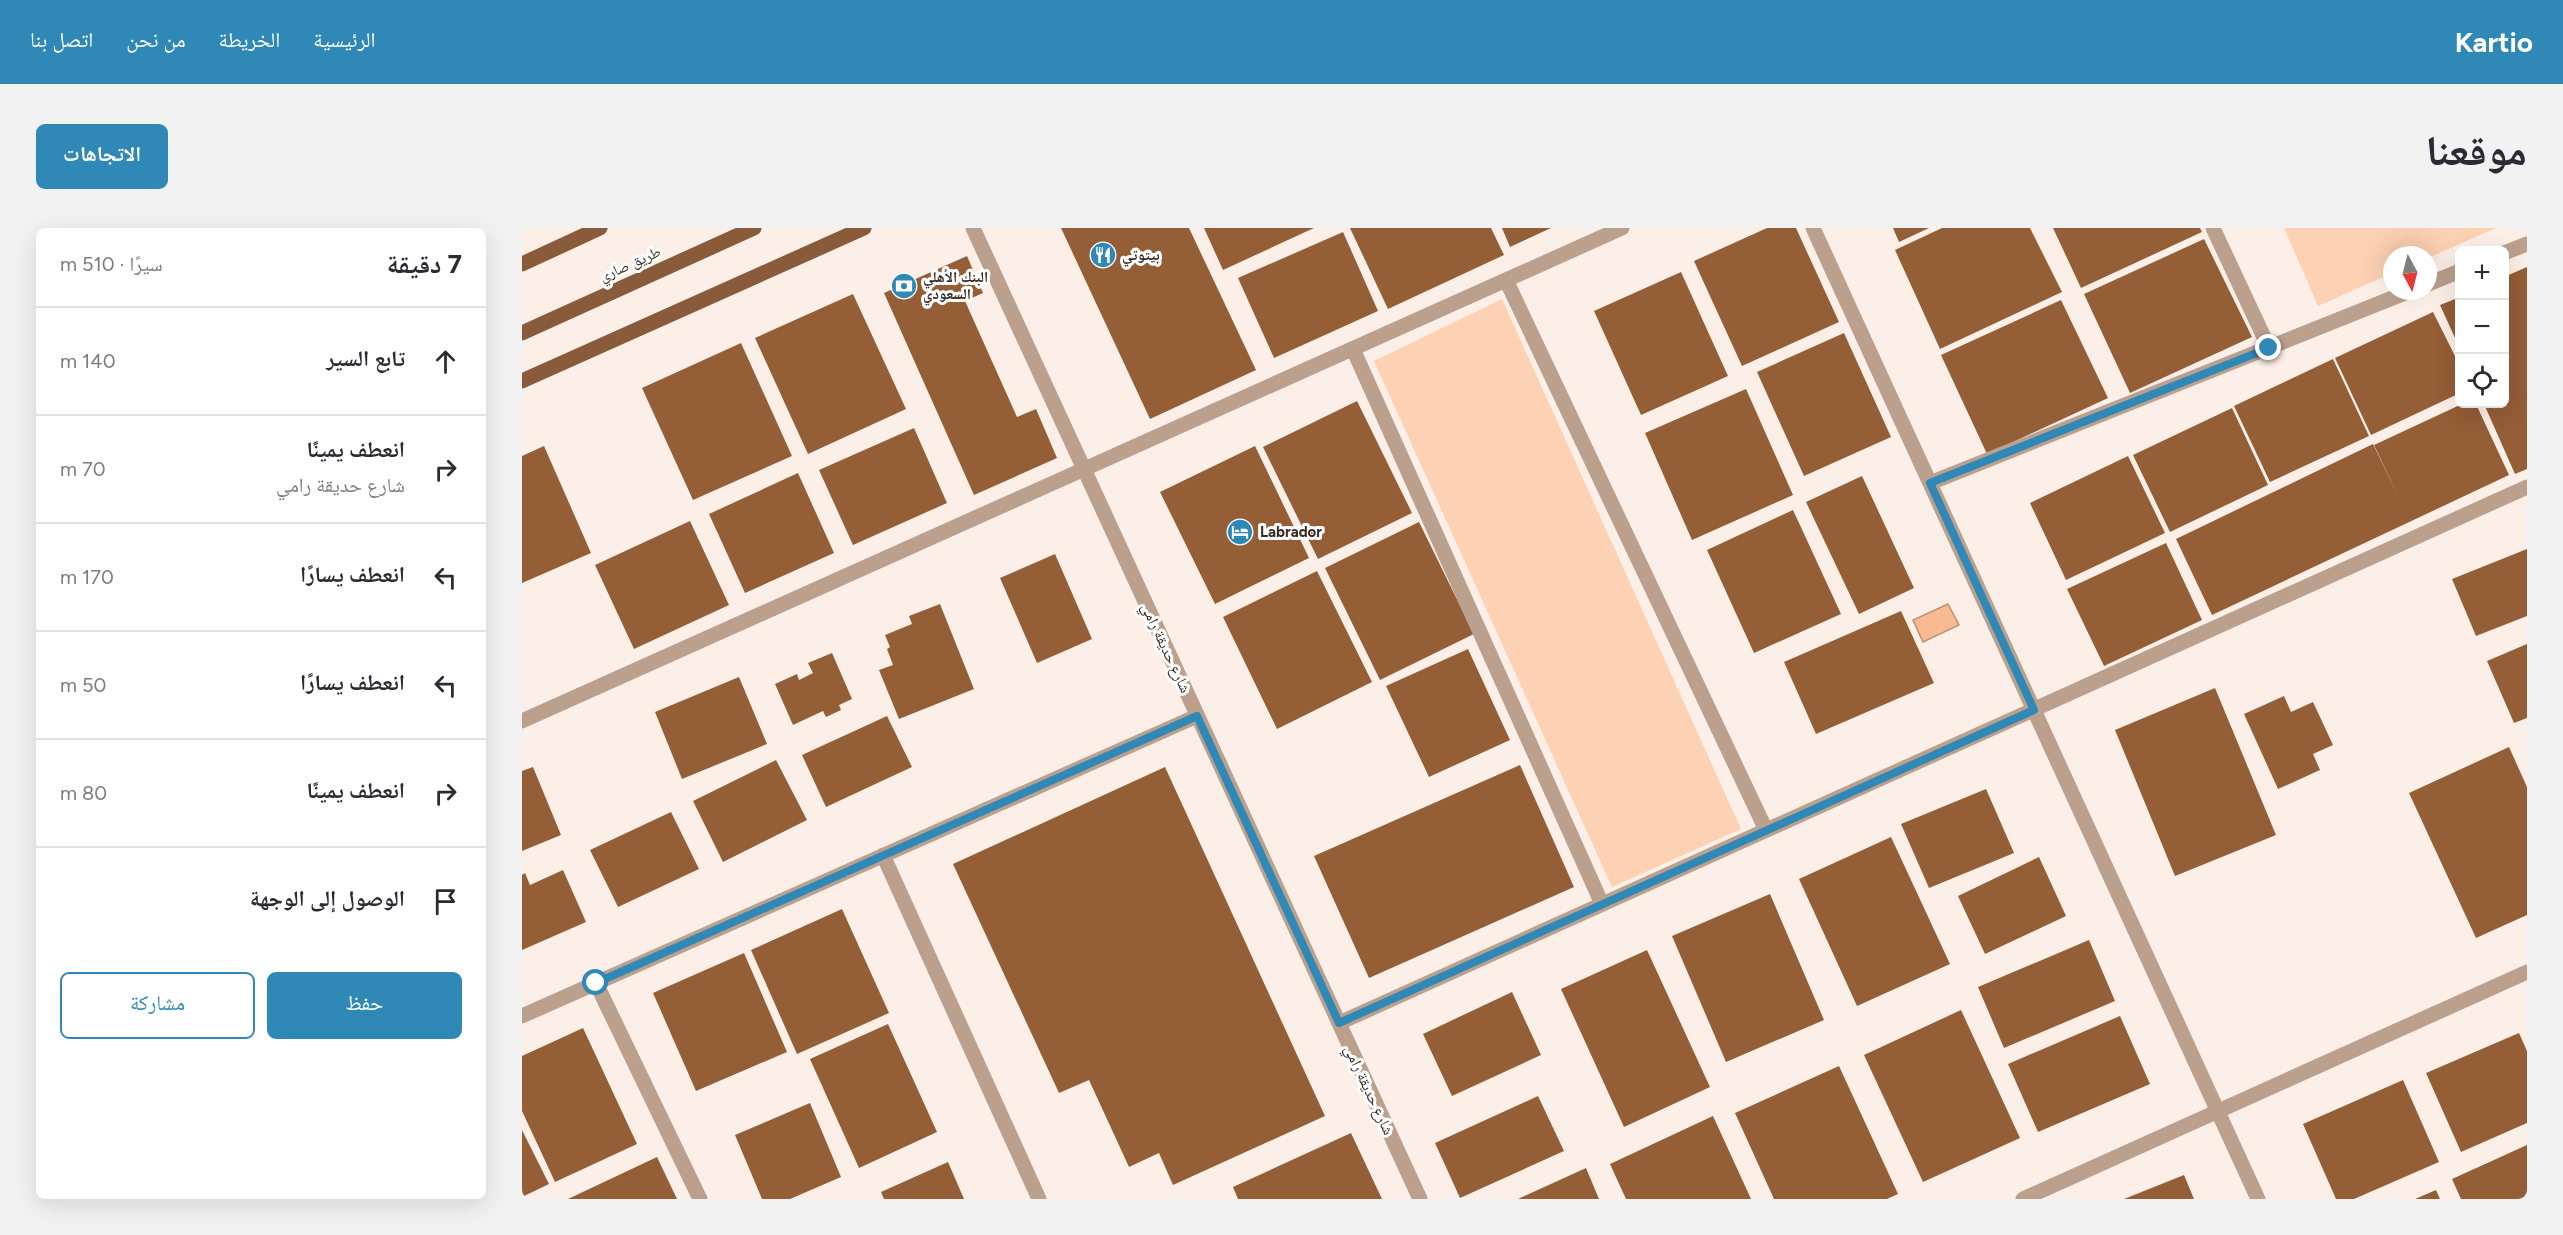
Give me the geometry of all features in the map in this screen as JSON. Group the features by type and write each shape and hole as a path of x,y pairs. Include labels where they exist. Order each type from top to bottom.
{"main road":[{"path":"522,264 600,228"},
{"name":"طريق صاري","path":"522,333 754,228"},
{"path":"522,381 864,228"}],"street":[{"name":"شارع حديقة رامي","path":"973,228 1420,1199"},
{"path":"522,721 1622,228"},
{"path":"1813,228 2258,1199"},
{"path":"2213,228 2269,348"},
{"path":"2509,251 2527,244"},
{"path":"2437,280 2455,273"},
{"path":"1506,280 1766,830"},
{"path":"1930,483 2388,300"},
{"path":"1353,349 1602,904"},
{"path":"1339,1023 2527,487"},
{"path":"522,1016 1197,716"},
{"path":"884,855 1039,1199"},
{"path":"2023,1199 2527,972"},
{"path":"596,983 700,1199"}],"shaded area":[{"path":"2284,228 2496,228 2437,254 2437,246 2383,246 2383,277 2318,306"},
{"path":"1502,299 1741,829 1612,887 1374,361"},
{"path":"1948,604 1959,625 1923,642 1913,620"}],"building":[{"path":"1061,228 1189,228 1256,370 1150,419"},
{"path":"1204,228 1314,228 1223,270"},
{"path":"1350,228 1491,228 1504,255 1388,309"},
{"path":"1502,228 1551,228 1510,247"},
{"path":"1767,228 1796,228 1839,322 1742,366 1694,261"},
{"path":"1893,228 1929,228 1899,242"},
{"path":"1942,228 2030,228 2062,292 1940,349 1895,250"},
{"path":"2053,228 2200,228 2202,232 2081,288"},
{"path":"1343,232 1378,311 1274,358 1238,278"},
{"path":"2204,239 2252,337 2130,393 2084,294"},
{"path":"967,256 983,293 965,301 1017,417 1036,409 1057,458 974,495 884,293"},
{"path":"2527,267 2527,469 2515,474 2486,408 2509,408 2509,275"},
{"path":"1681,272 1728,376 1641,415 1594,311"},
{"path":"853,294 906,409 808,454 755,338"},
{"path":"2455,299 2455,338 2440,305"},
{"path":"2061,300 2108,398 1987,454 1941,355"},
{"path":"2433,312 2455,356 2455,395 2371,435 2335,358"},
{"path":"1844,333 1891,437 1804,476 1757,372"},
{"path":"741,343 792,456 693,500 642,388"},
{"path":"2333,359 2369,436 2270,482 2234,406"},
{"path":"1746,389 1793,495 1692,540 1645,433"},
{"path":"1357,401 1412,513 1318,559 1263,447"},
{"path":"2455,407 2478,408 2509,475 2212,615 2176,539 2373,444 2399,498 2374,445"},
{"path":"2232,408 2268,485 2170,532 2133,455"},
{"path":"914,428 947,503 853,545 819,470"},
{"path":"544,446 591,553 522,583 522,456"},
{"path":"1255,446 1309,558 1215,604 1160,492"},
{"path":"2128,456 2165,533 2066,580 2030,503"},
{"path":"798,473 834,553 745,593 709,514"},
{"path":"1862,476 1914,588 1859,614 1806,502"},
{"path":"1793,510 1841,614 1754,653 1707,550"},
{"path":"690,521 729,605 634,649 595,565"},
{"path":"1419,522 1474,634 1380,680 1325,568"},
{"path":"2166,543 2202,620 2104,666 2067,589"},
{"path":"2527,549 2527,616 2476,636 2452,579"},
{"path":"1055,554 1092,639 1037,663 1000,578"},
{"path":"1317,571 1372,682 1277,729 1223,617"},
{"path":"940,604 974,689 899,719 879,670 893,665 885,635 912,624 909,616"},
{"path":"1901,611 1934,683 1816,734 1784,662"},
{"path":"2527,644 2527,718 2514,723 2487,661"},
{"path":"1468,649 1510,740 1429,777 1386,686"},
{"path":"832,653 852,699 839,705 841,710 826,717 823,711 793,725 775,684 797,674 799,680 813,673 808,663"},
{"path":"739,677 767,744 682,779 655,712"},
{"path":"2215,688 2276,835 2175,876 2115,730"},
{"path":"2284,696 2291,712 2313,702 2333,745 2313,754 2320,770 2278,789 2244,714"},
{"path":"887,716 912,767 826,807 802,755"},
{"path":"2509,747 2527,787 2527,915 2476,938 2409,793"},
{"path":"776,760 807,820 723,862 693,801"},
{"path":"1520,765 1574,887 1369,978 1314,856"},
{"path":"533,767 561,835 522,851 522,771"},
{"path":"1165,767 1325,1116 1173,1185 1159,1153 1129,1167 1089,1080 1059,1093 953,864"},
{"path":"1986,789 2014,853 1929,888 1901,824"},
{"path":"671,812 699,869 618,907 590,850"},
{"path":"1891,837 1950,964 1857,1006 1799,879"},
{"path":"2039,857 2066,916 1985,954 1958,896"},
{"path":"563,870 586,922 522,950 522,875 525,873 530,885"},
{"path":"1770,894 1824,1020 1726,1062 1672,936"},
{"path":"842,909 889,1013 797,1054 751,950"},
{"path":"2089,940 2115,1001 2004,1048 1978,987"},
{"path":"1647,950 1710,1087 1624,1127 1561,989"},
{"path":"744,953 787,1052 696,1091 653,993"},
{"path":"1512,992 1541,1055 1452,1096 1423,1034"},
{"path":"1961,1010 2020,1138 1923,1182 1864,1055"},
{"path":"2120,1016 2150,1084 2038,1132 2008,1064"},
{"path":"888,1024 937,1132 859,1168 810,1059"},
{"path":"583,1028 637,1144 555,1182 522,1111 522,1056"},
{"path":"2519,1033 2527,1051 2527,1123 2461,1152 2426,1073"},
{"path":"1839,1066 1898,1194 1887,1199 1774,1199 1735,1113"},
{"path":"2403,1080 2439,1162 2354,1199 2336,1199 2303,1124"},
{"path":"1538,1096 1564,1151 1460,1198 1435,1143"},
{"path":"810,1103 841,1177 790,1199 762,1199 735,1135"},
{"path":"1713,1116 1751,1199 1626,1199 1610,1164"},
{"path":"522,1130 549,1184 522,1197"},
{"path":"1351,1133 1382,1199 1238,1199 1233,1187"},
{"path":"2527,1145 2527,1199 2461,1199 2452,1179"},
{"path":"657,1157 677,1199 568,1199"},
{"path":"948,1162 964,1199 884,1199 881,1192"},
{"path":"1586,1168 1599,1199 1518,1199"},
{"path":"2184,1175 2194,1199 2124,1199"},
{"path":"2436,1190 2440,1199 2415,1199"}],"place":[{"name":"بيتوتي","path":"1103,255"},
{"name":"البنك الأهلي السعودي","path":"904,286"},
{"name":"Labrador","path":"1240,532"}],"route":[{"path":"596,983 1197,716 1339,1023 2034,710 1930,483 2269,348"}]}
